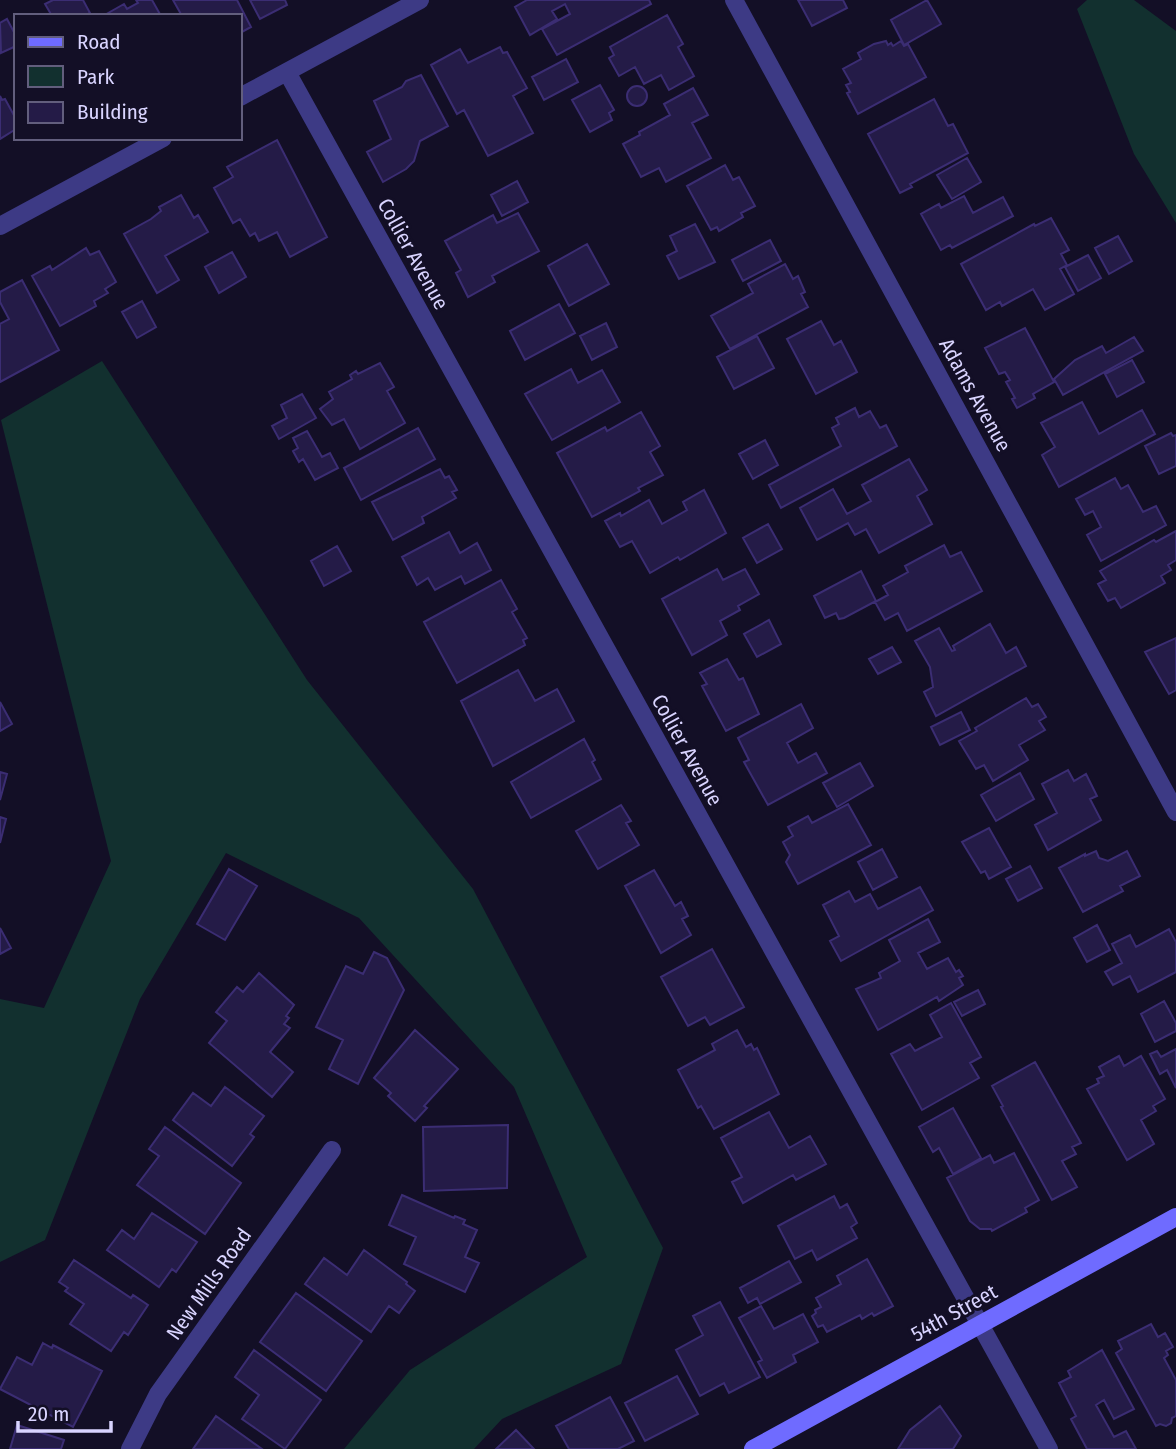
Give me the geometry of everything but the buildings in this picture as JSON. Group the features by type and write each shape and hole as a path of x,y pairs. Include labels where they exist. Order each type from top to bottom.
{"street":[{"path":"242,96 420,0"},
{"name":"Adams Avenue","path":"734,0 1176,812"},
{"name":"Collier Avenue","path":"287,72 1049,1449"},
{"path":"0,226 159,140"},
{"name":"New Mills Road","path":"130,1449 158,1394 332,1150"},
{"name":"54th Street","path":"753,1449 1176,1216"}],"green space":[{"path":"1087,0 1134,0 1176,31 1176,223 1134,154 1077,9"},
{"path":"102,361 307,680 473,889 663,1248 621,1364 502,1419 474,1449 344,1449 410,1370 587,1257 514,1087 359,918 226,853 140,999 45,1240 0,1262 0,999 44,1008 111,861 1,420"}]}
